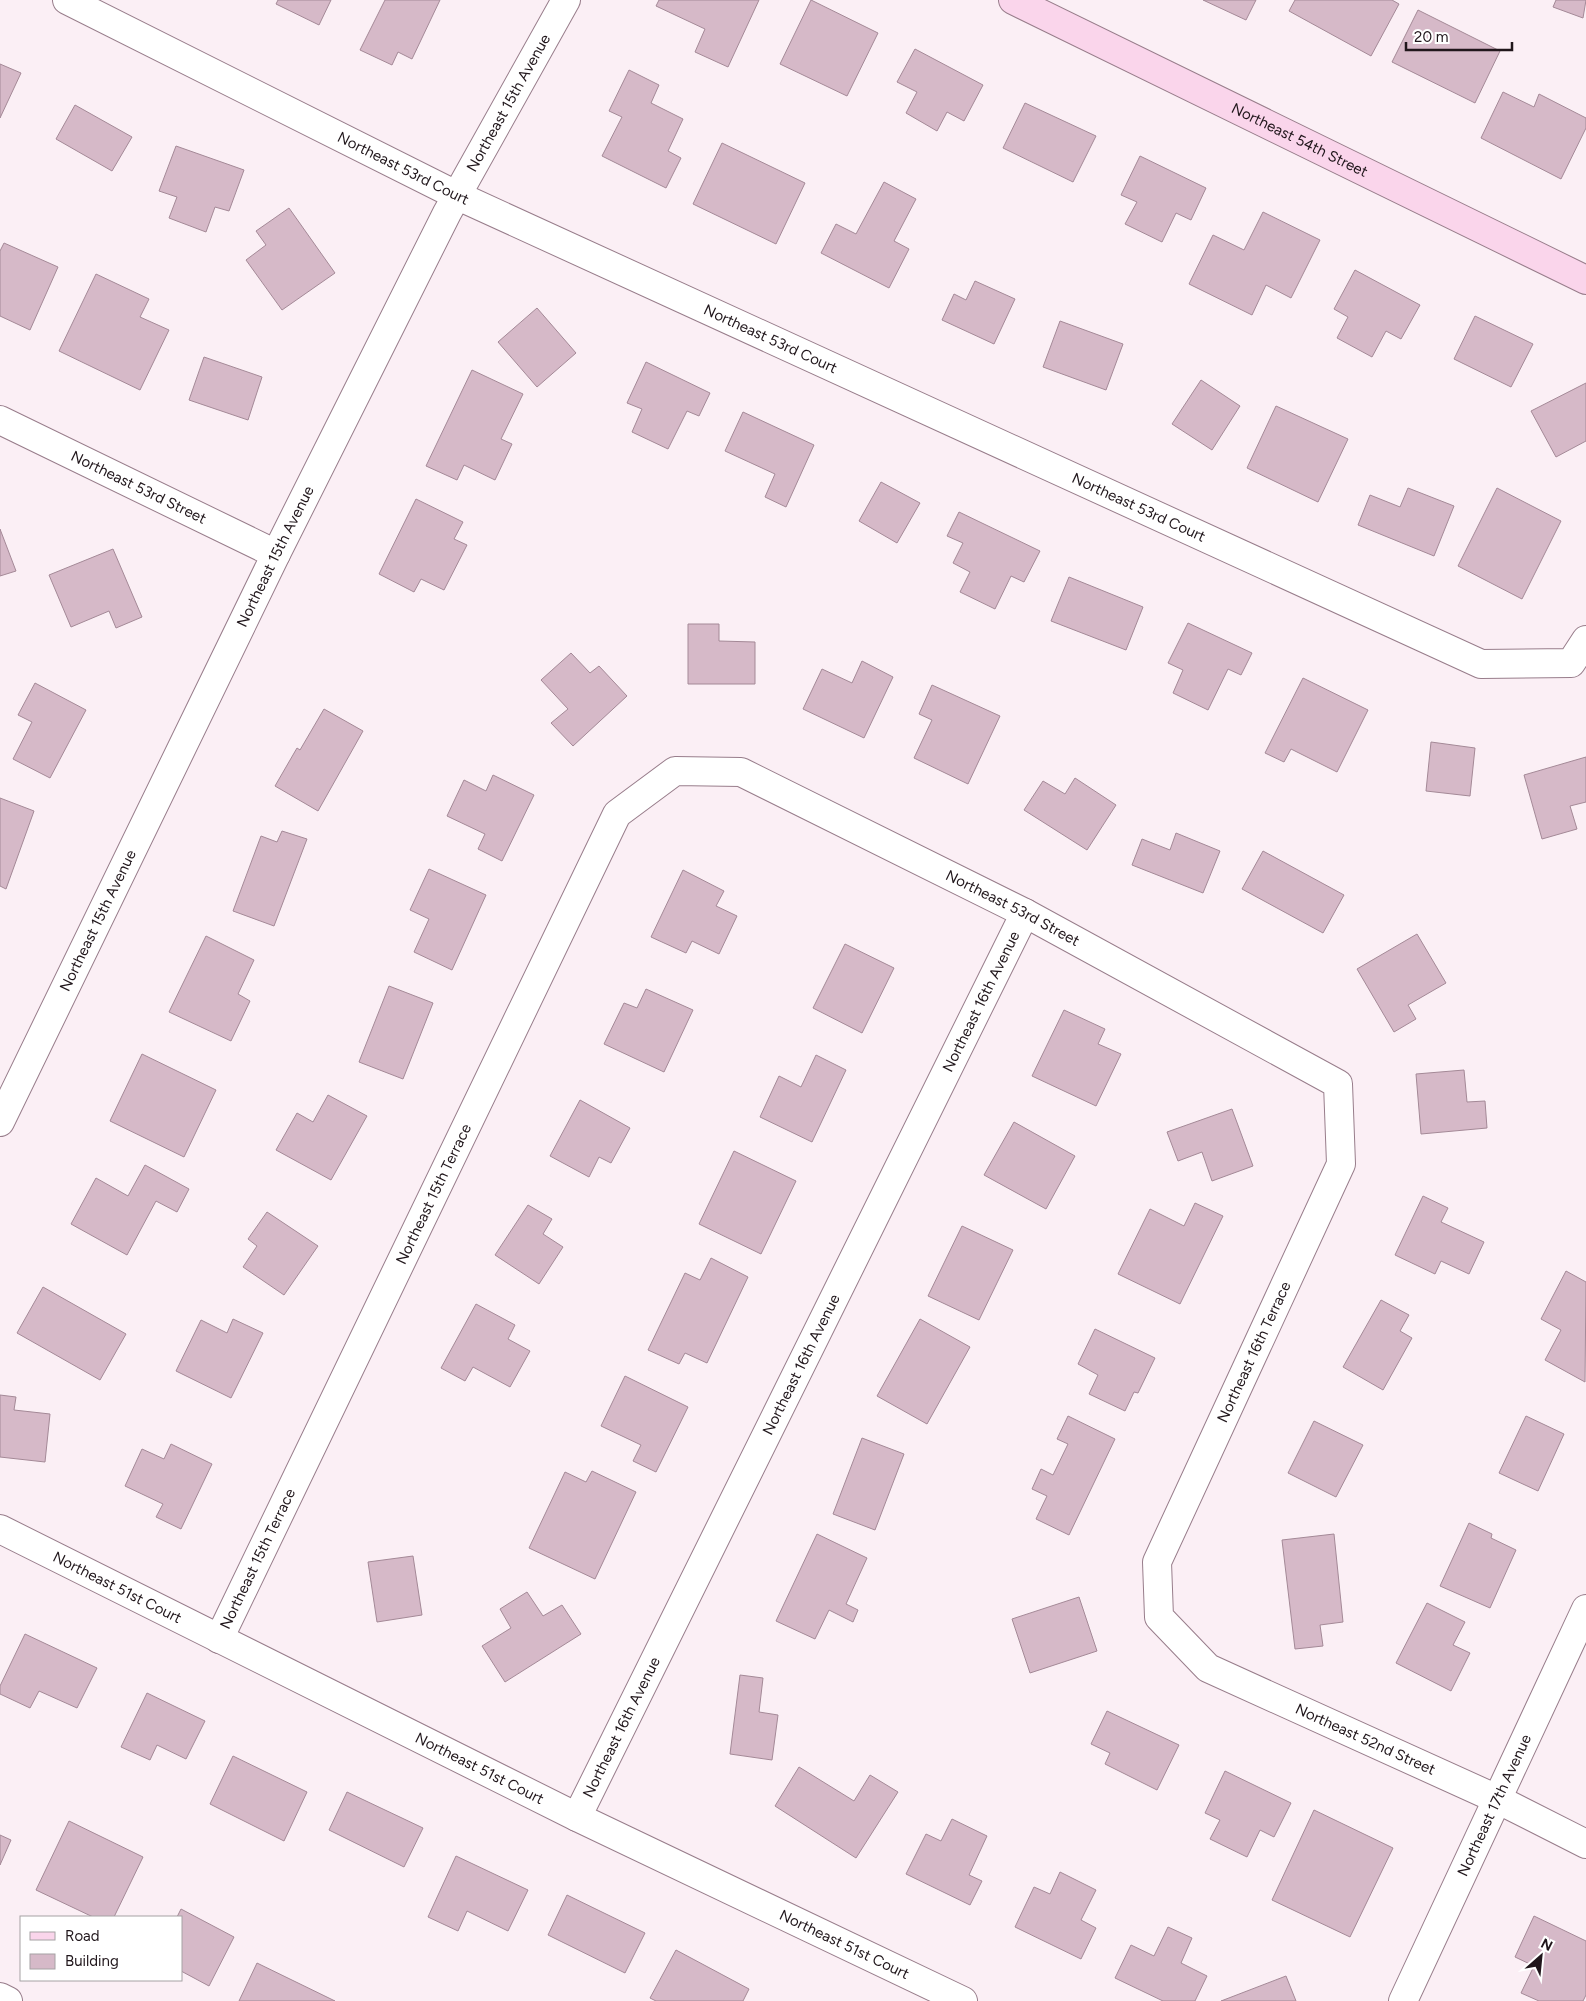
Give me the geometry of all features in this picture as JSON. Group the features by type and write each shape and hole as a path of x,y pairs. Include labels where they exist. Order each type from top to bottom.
{"street":[{"name":"Northeast 53rd Court","path":"67,0 456,195 1481,664 1571,663 1586,640"},
{"name":"Northeast 15th Avenue","path":"0,1122 276,554 456,195 566,0"},
{"name":"Northeast 54th Street","path":"1013,0 1586,280"},
{"name":"Northeast 53rd Street","path":"0,420 276,554"},
{"name":"Northeast 53rd Street","path":"674,771 741,772 1025,912 1338,1084"},
{"name":"Northeast 15th Terrace","path":"219,1639 617,814 674,771"},
{"name":"Northeast 16th Avenue","path":"577,1816 1025,912"},
{"name":"Northeast 16th Terrace","path":"1159,1617 1157,1562 1342,1164 1338,1084"},
{"name":"Northeast 51st Court","path":"0,1529 577,1816 963,2001"},
{"name":"Northeast 17th Avenue","path":"1403,2001 1586,1609"},
{"name":"Northeast 52nd Street","path":"1159,1617 1208,1668 1497,1798 1586,1844"},
{"path":"0,1997 8,2001"}],"building":[{"path":"278,0 331,0 319,25 276,4"},
{"path":"385,0 440,0 412,59 398,52 392,65 360,50"},
{"path":"659,0 759,0 728,67 695,52 705,29 656,6"},
{"path":"811,0 878,33 847,96 780,64"},
{"path":"1203,0 1256,0 1246,20"},
{"path":"1295,0 1392,0 1399,4 1371,56 1289,11"},
{"path":"1556,0 1586,0 1583,18 1553,7"},
{"path":"1418,10 1500,51 1475,103 1392,62"},
{"path":"915,49 983,85 964,121 947,112 937,131 906,113 917,92 897,82"},
{"path":"0,64 21,73 0,118"},
{"path":"629,70 659,85 651,103 683,119 668,151 681,158 666,188 602,156 622,117 609,111"},
{"path":"1503,92 1534,107 1539,94 1586,118 1586,128 1561,179 1481,138"},
{"path":"1025,103 1096,136 1073,182 1003,148"},
{"path":"75,105 132,137 112,171 56,139"},
{"path":"722,143 805,183 776,244 693,204"},
{"path":"176,146 244,170 229,211 215,207 206,232 169,218 177,197 159,191"},
{"path":"1140,156 1206,188 1191,220 1176,213 1162,242 1125,224 1137,202 1121,195"},
{"path":"884,182 916,199 894,241 909,249 889,288 821,253 836,224 856,234"},
{"path":"289,208 335,273 282,310 246,260 266,245 256,231"},
{"path":"1263,212 1320,240 1291,298 1266,285 1252,315 1189,284 1213,235 1244,250"},
{"path":"4,243 58,267 30,330 0,316 0,251"},
{"path":"1355,270 1420,305 1401,339 1386,331 1372,357 1337,338 1348,317 1334,309"},
{"path":"96,274 149,299 140,317 169,330 140,390 59,351"},
{"path":"975,281 1015,299 994,344 942,320 954,294 966,300"},
{"path":"537,308 576,353 537,387 498,342"},
{"path":"1475,316 1533,344 1511,387 1454,359"},
{"path":"1060,321 1123,344 1106,390 1043,367"},
{"path":"204,357 262,377 248,420 189,400"},
{"path":"646,362 710,393 699,416 687,411 668,449 632,432 642,409 627,403"},
{"path":"472,370 523,394 501,439 512,444 495,480 464,465 457,480 426,466"},
{"path":"1201,380 1240,406 1212,450 1172,424"},
{"path":"1586,383 1586,441 1556,457 1531,411"},
{"path":"1276,406 1348,439 1318,502 1247,468"},
{"path":"743,412 814,445 786,507 765,497 775,474 725,451"},
{"path":"881,482 920,503 897,543 859,521"},
{"path":"1408,488 1454,506 1434,556 1358,525 1370,495 1400,507"},
{"path":"1497,488 1561,521 1522,599 1458,566"},
{"path":"416,499 463,522 454,539 467,545 444,590 421,579 414,592 379,574"},
{"path":"959,512 1040,551 1024,582 1011,576 995,609 960,592 970,572 953,563 963,543 947,536"},
{"path":"0,529 16,571 0,576"},
{"path":"113,549 142,617 116,628 109,611 71,627 49,575"},
{"path":"1069,577 1143,607 1126,650 1051,621"},
{"path":"1188,623 1252,653 1241,675 1228,669 1208,710 1173,693 1183,670 1168,663"},
{"path":"688,624 719,624 719,641 755,642 755,684 688,684"},
{"path":"571,653 590,673 599,666 627,696 573,746 551,723 568,709 541,680"},
{"path":"862,661 893,677 864,738 803,709 822,669 852,683"},
{"path":"1303,678 1368,710 1337,772 1291,749 1284,762 1265,753"},
{"path":"35,683 86,710 50,778 13,759 32,722 18,715"},
{"path":"932,685 1000,716 968,784 914,758 932,720 919,714"},
{"path":"324,709 363,731 318,811 275,786 297,748 300,750"},
{"path":"1431,742 1475,748 1470,796 1426,791"},
{"path":"1586,757 1586,802 1570,806 1577,829 1542,839 1524,775"},
{"path":"493,775 534,795 502,861 478,849 485,834 447,816 464,780 486,791"},
{"path":"1075,778 1116,805 1087,850 1024,810 1043,781 1065,794"},
{"path":"0,798 34,811 6,889 0,886"},
{"path":"282,831 307,839 274,926 233,911 261,836 277,842"},
{"path":"1176,833 1220,851 1203,893 1132,865 1142,839 1170,850"},
{"path":"1263,851 1344,895 1323,933 1242,889"},
{"path":"429,869 486,895 452,970 414,952 429,919 410,910"},
{"path":"683,870 724,891 716,906 737,916 719,954 692,941 686,953 651,937"},
{"path":"1417,934 1446,983 1408,1005 1416,1019 1394,1032 1357,969"},
{"path":"206,936 254,960 238,994 250,1001 231,1041 169,1012"},
{"path":"845,944 894,968 862,1033 813,1008"},
{"path":"389,986 433,1003 403,1079 359,1062"},
{"path":"646,989 693,1010 664,1072 604,1044 624,1003 637,1008"},
{"path":"1064,1010 1105,1029 1098,1044 1121,1054 1096,1106 1032,1076"},
{"path":"142,1054 216,1090 184,1157 110,1121"},
{"path":"816,1055 846,1070 812,1142 760,1117 779,1076 801,1087"},
{"path":"1464,1070 1467,1102 1485,1101 1487,1128 1421,1134 1416,1074"},
{"path":"328,1095 367,1116 331,1180 276,1150 297,1113 313,1122"},
{"path":"580,1100 630,1128 611,1163 599,1157 589,1177 550,1156"},
{"path":"1232,1109 1253,1166 1212,1181 1202,1152 1178,1161 1167,1132"},
{"path":"1014,1122 1075,1156 1046,1209 984,1175"},
{"path":"734,1151 796,1181 761,1254 699,1224"},
{"path":"145,1165 189,1189 177,1212 156,1201 127,1255 71,1224 96,1178 128,1196"},
{"path":"1423,1196 1448,1208 1441,1222 1484,1242 1469,1274 1441,1261 1435,1274 1395,1255"},
{"path":"1195,1203 1223,1216 1180,1304 1118,1274 1150,1209 1184,1226"},
{"path":"528,1205 552,1219 543,1234 563,1247 539,1284 495,1255"},
{"path":"267,1212 318,1246 284,1295 243,1267 257,1246 248,1239"},
{"path":"962,1226 1013,1250 979,1320 928,1296"},
{"path":"711,1258 748,1277 707,1363 685,1353 679,1364 648,1350 685,1273 700,1280"},
{"path":"1566,1271 1586,1282 1585,1382 1545,1360 1561,1330 1541,1319"},
{"path":"43,1287 126,1334 100,1380 17,1333"},
{"path":"1381,1300 1409,1315 1400,1331 1412,1338 1383,1390 1343,1367"},
{"path":"476,1304 515,1325 508,1339 530,1351 510,1387 473,1367 465,1381 441,1368"},
{"path":"233,1319 263,1333 231,1398 176,1371 201,1320 227,1333"},
{"path":"920,1319 970,1347 927,1424 877,1396"},
{"path":"1095,1329 1155,1358 1138,1393 1134,1392 1125,1411 1089,1394 1098,1375 1078,1364"},
{"path":"625,1376 688,1407 656,1472 633,1461 641,1445 601,1426"},
{"path":"0,1395 16,1397 14,1410 50,1414 45,1462 0,1457"},
{"path":"1068,1416 1115,1439 1069,1535 1036,1519 1047,1496 1032,1489 1041,1469 1053,1475 1068,1444 1057,1439"},
{"path":"1526,1416 1564,1434 1538,1491 1499,1473"},
{"path":"1314,1421 1363,1445 1336,1497 1288,1473"},
{"path":"862,1438 904,1454 875,1530 833,1514"},
{"path":"171,1444 212,1464 181,1529 156,1517 163,1504 125,1486 142,1449 164,1459"},
{"path":"592,1471 636,1492 595,1579 529,1548 565,1472 586,1482"},
{"path":"1469,1523 1492,1534 1491,1538 1516,1550 1490,1608 1440,1586"},
{"path":"817,1534 867,1558 846,1604 858,1610 853,1622 829,1610 815,1639 776,1621"},
{"path":"1334,1534 1343,1622 1320,1625 1323,1646 1295,1649 1282,1540"},
{"path":"413,1556 422,1615 377,1622 368,1562"},
{"path":"527,1592 543,1616 562,1605 581,1634 505,1682 482,1646 511,1628 500,1609"},
{"path":"1079,1597 1097,1651 1030,1673 1012,1619"},
{"path":"1427,1603 1465,1622 1453,1645 1470,1653 1451,1691 1396,1663"},
{"path":"25,1634 97,1668 77,1708 39,1691 30,1708 0,1694 0,1686"},
{"path":"740,1675 763,1678 759,1712 778,1715 772,1760 730,1754"},
{"path":"147,1693 205,1721 186,1759 157,1745 150,1760 121,1747"},
{"path":"1107,1711 1179,1745 1157,1790 1105,1764 1110,1753 1091,1744"},
{"path":"233,1756 307,1792 284,1841 210,1804"},
{"path":"799,1767 854,1801 870,1775 898,1792 856,1858 775,1806"},
{"path":"1225,1771 1291,1803 1274,1837 1260,1830 1247,1857 1210,1839 1220,1820 1205,1813"},
{"path":"347,1792 423,1828 404,1867 329,1830"},
{"path":"1314,1810 1393,1848 1350,1937 1272,1900"},
{"path":"952,1819 987,1836 969,1875 982,1881 970,1905 906,1874 926,1834 941,1841"},
{"path":"69,1821 143,1857 114,1916 91,1916 36,1890"},
{"path":"0,1835 11,1840 0,1865"},
{"path":"456,1856 528,1890 508,1931 467,1911 458,1931 428,1917"},
{"path":"1060,1872 1096,1890 1081,1920 1096,1928 1081,1959 1015,1927 1034,1887 1050,1894"},
{"path":"567,1895 645,1933 625,1973 548,1935"},
{"path":"181,1909 234,1937 209,1986 182,1972 182,1916 178,1916"},
{"path":"1534,1916 1586,1941 1586,1995 1583,2001 1539,2001 1521,1993 1534,1966 1515,1957"},
{"path":"1168,1927 1192,1938 1181,1963 1207,1976 1195,2001 1163,2001 1115,1978 1131,1945 1154,1956"},
{"path":"676,1950 749,1989 743,2001 656,2001 650,1998"},
{"path":"257,1963 335,2001 239,2001"},
{"path":"1286,1976 1296,2001 1221,2001"}]}
